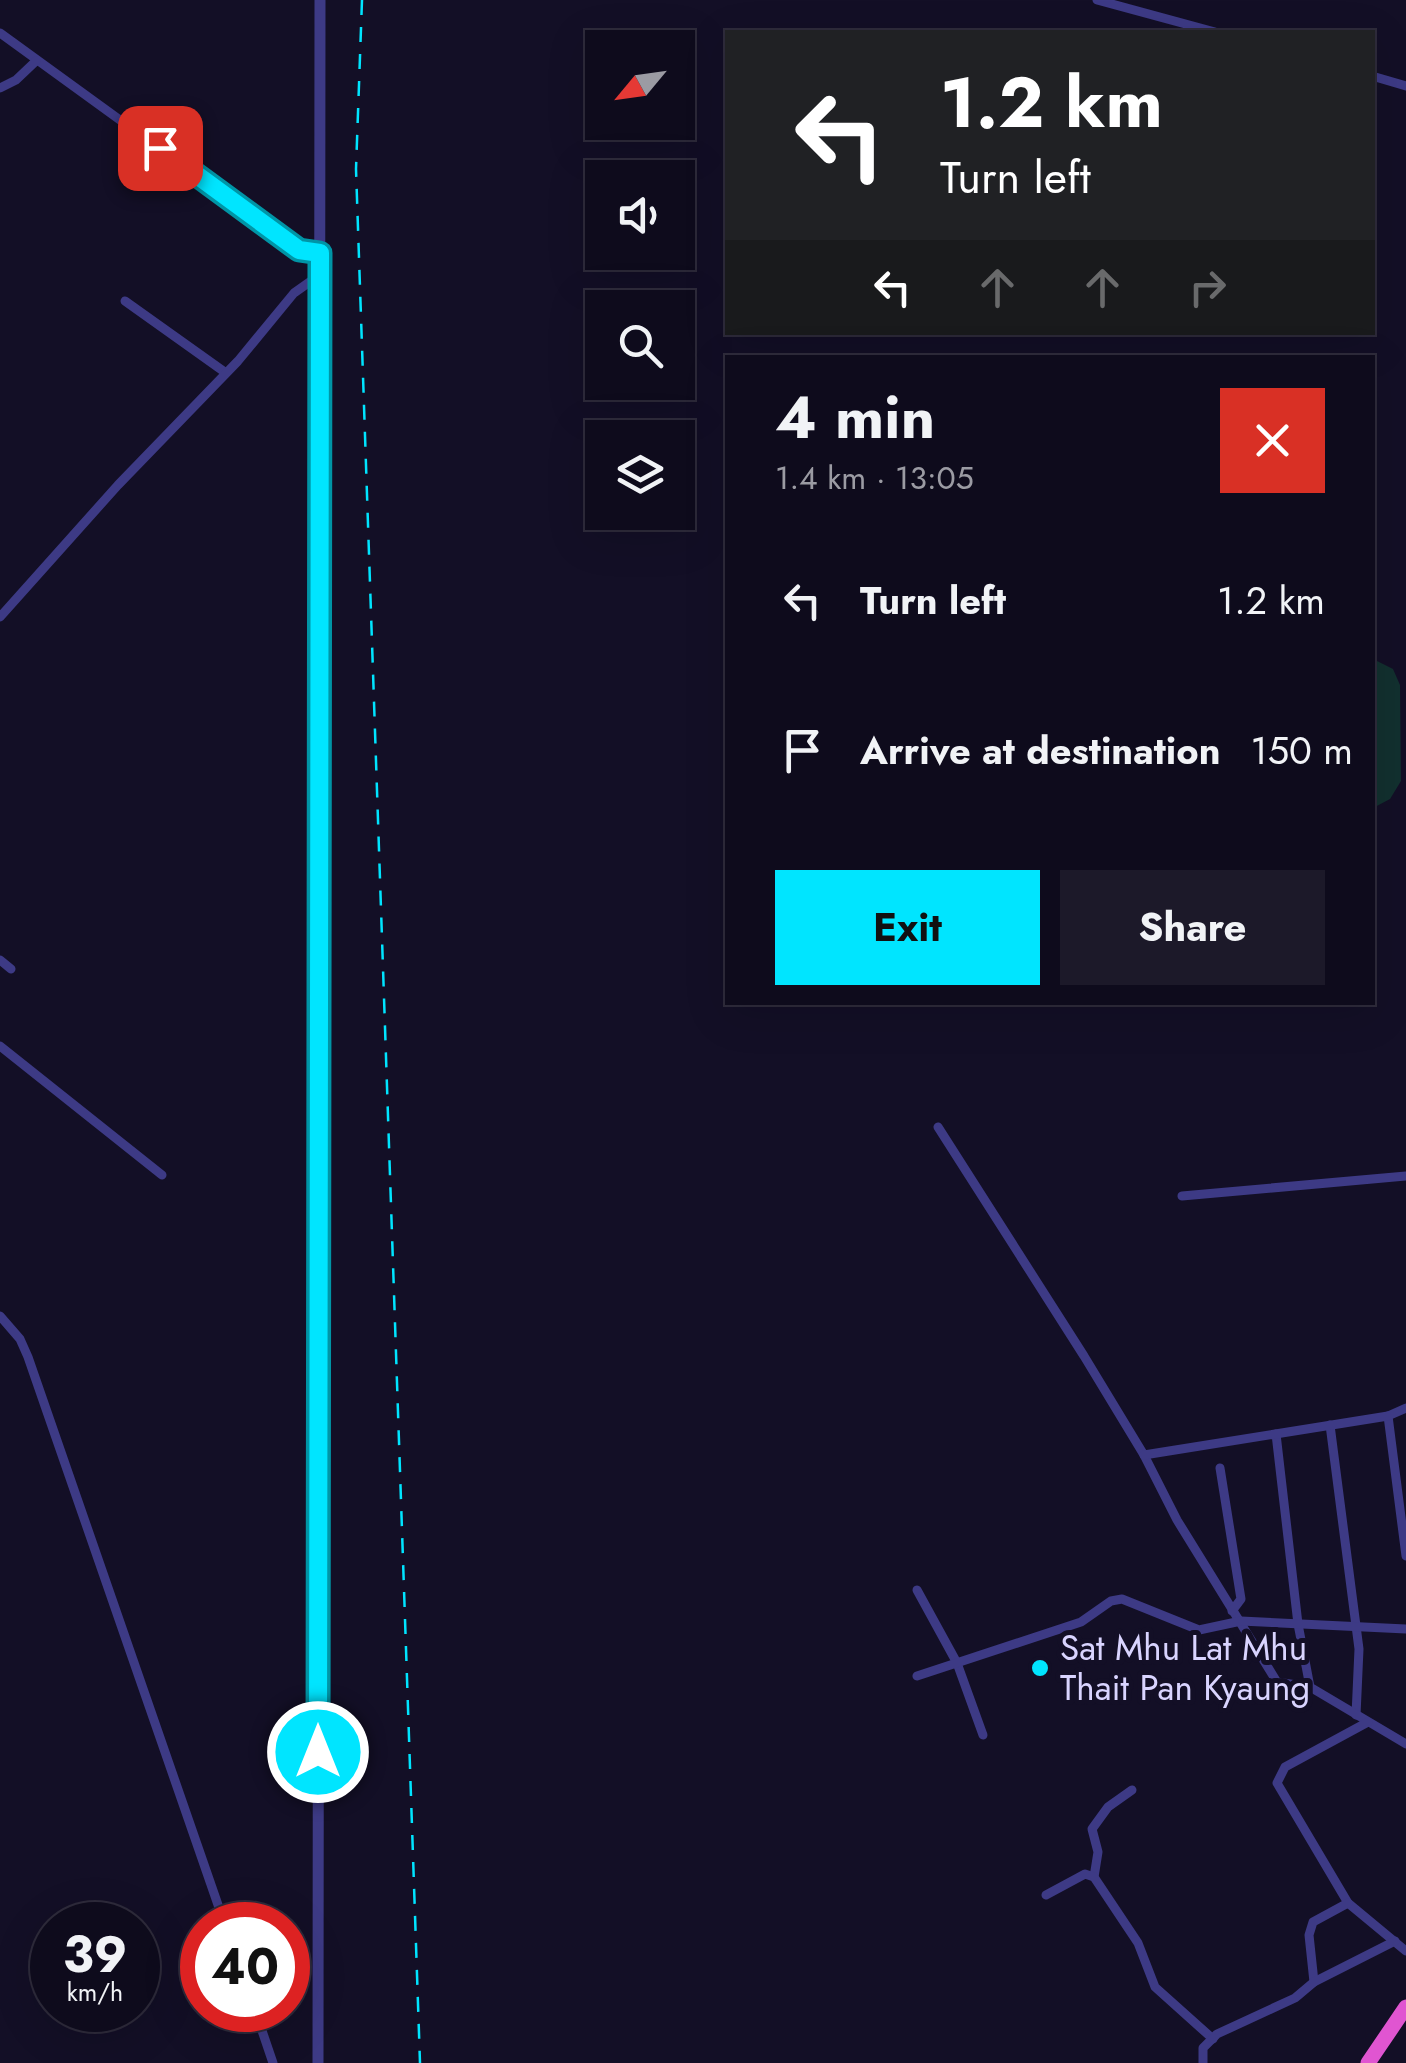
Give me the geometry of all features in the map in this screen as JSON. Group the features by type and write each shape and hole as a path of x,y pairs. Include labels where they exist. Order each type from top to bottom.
{"highway":[{"path":"1368,2063 1406,2007"}],"street":[{"path":"318,2063 320,0"},
{"path":"1098,0 1208,30"},
{"path":"0,32 36,62 299,250 320,253"},
{"path":"0,88 36,62"},
{"path":"1375,77 1406,86"},
{"path":"0,616 118,484 226,373 294,293 311,281 320,281"},
{"path":"125,301 226,373"},
{"path":"0,960 11,968"},
{"path":"0,1046 162,1175"},
{"path":"938,1127 1144,1456 1176,1520 1276,1682 1310,1688 1406,1744"},
{"path":"1182,1196 1406,1176"},
{"path":"0,1316 20,1339 28,1357 217,1902"},
{"path":"1144,1456 1388,1416 1406,1408"},
{"path":"1388,1416 1406,1556"},
{"path":"1330,1425 1357,1626 1356,1715"},
{"path":"1276,1434 1298,1624 1310,1688"},
{"path":"1220,1468 1241,1600 1232,1611"},
{"path":"917,1590 957,1663 984,1735"},
{"path":"917,1676 1081,1622 1110,1602 1122,1599 1199,1630 1241,1621 1406,1629"},
{"path":"1368,1722 1285,1767 1277,1783 1348,1904 1406,1952"},
{"path":"1094,1877 1098,1852 1092,1829 1108,1808 1132,1790"},
{"path":"1046,1895 1086,1874 1094,1877 1138,1943 1155,1988 1213,2039"},
{"path":"1314,1982 1312,1922 1348,1904"},
{"path":"1203,2063 1203,2048 1213,2039 1395,1942"},
{"path":"262,2032 273,2063"}],"green space":[{"path":"1375,660 1393,669 1400,685 1401,781 1390,799 1375,807"}],"railway":[{"path":"362,0 356,169 420,2063"}],"place":[{"name":"Sat Mhu Lat Mhu Thait Pan Kyaung","path":"1040,1668"}],"route":[{"path":"160,148 299,250 320,253 316,727 318,1752"}]}
